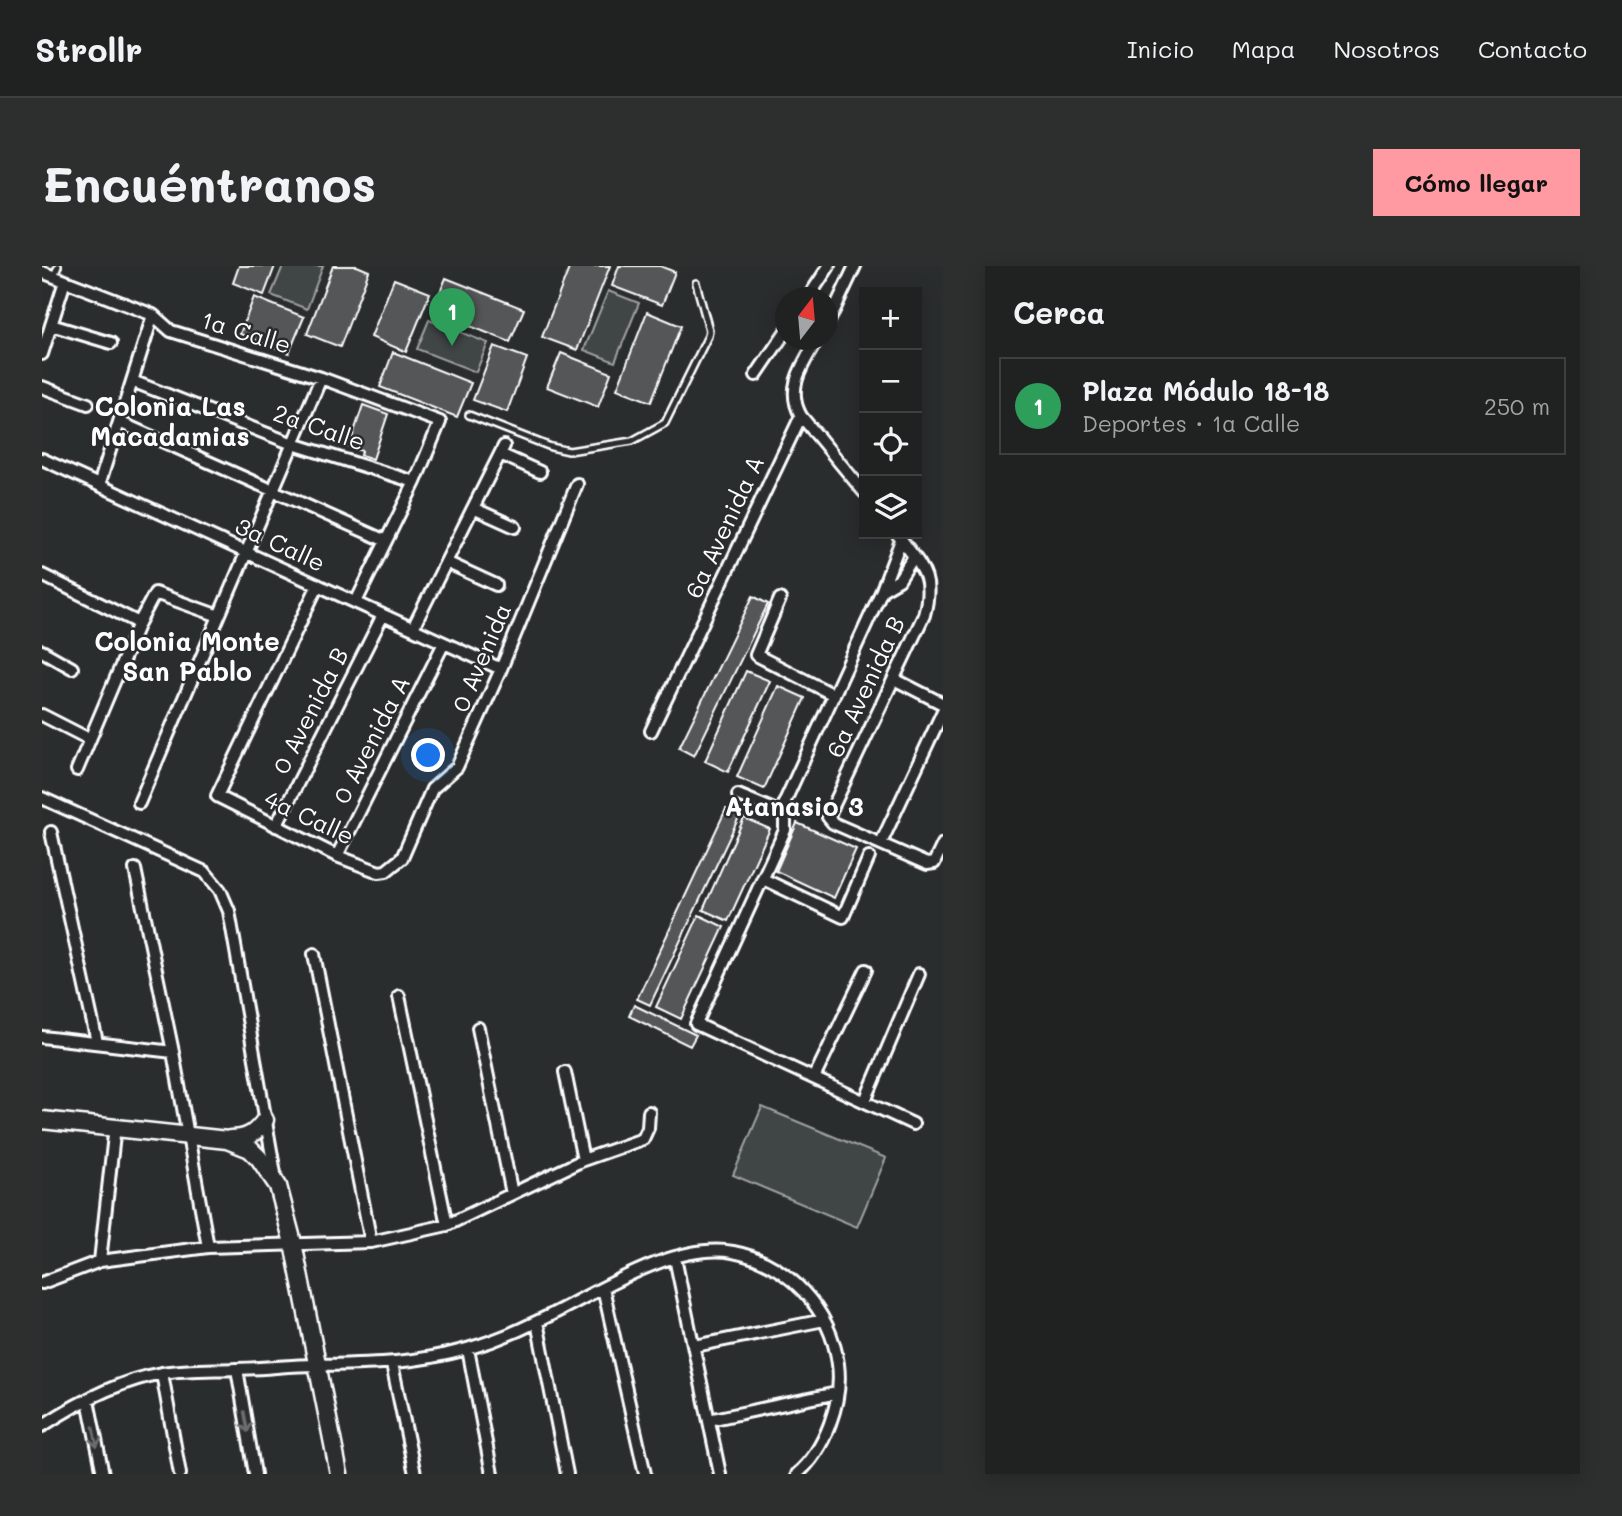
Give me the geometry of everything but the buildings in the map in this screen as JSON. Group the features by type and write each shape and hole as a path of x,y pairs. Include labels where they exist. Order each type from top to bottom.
{"main road":[{"path":"42,1120 227,1139 248,1137 256,1132 265,1120"},
{"path":"227,1139 250,1149 259,1157 278,1186 293,1243 339,1474"}],"street":[{"path":"815,287 829,266"},
{"path":"838,302 855,266"},
{"name":"1a Calle","path":"42,272 59,274 153,315 171,331 437,420 440,425 415,482"},
{"path":"42,354 51,325 59,274"},
{"path":"99,485 153,315"},
{"path":"51,325 111,344"},
{"path":"756,375 775,347"},
{"path":"811,350 800,368 793,388 795,406 859,486"},
{"path":"139,803 321,379"},
{"name":"2a Calle","path":"132,381 293,444 415,482"},
{"path":"42,387 88,404"},
{"name":"6a Avenida A","path":"651,731 801,416"},
{"path":"119,422 386,541"},
{"path":"413,628 502,450 540,472"},
{"name":"3a Calle","path":"42,459 501,669"},
{"path":"356,602 415,482"},
{"name":"0 Avenida","path":"386,871 402,858 432,789 457,767 501,669 577,484"},
{"path":"473,508 515,527"},
{"path":"898,539 882,590 785,801 785,830 696,1024 914,1124"},
{"path":"882,590 899,580 914,556 901,539"},
{"name":"6a Avenida B","path":"881,843 833,823 828,817 924,615 929,589 925,573 914,556"},
{"path":"446,562 496,585"},
{"path":"42,575 139,623"},
{"name":"4a Calle","path":"318,585 216,796 337,856 379,872 386,871"},
{"path":"77,770 139,623 154,594 157,592 219,616"},
{"path":"780,599 756,655 834,695"},
{"name":"0 Avenida B","path":"276,826 383,615"},
{"name":"0 Avenida A","path":"337,856 444,643"},
{"path":"42,650 72,668"},
{"path":"894,679 943,704"},
{"path":"943,711 881,843 927,864 934,863 943,844"},
{"path":"42,715 89,739"},
{"path":"738,795 786,815"},
{"path":"42,798 205,873 213,880 229,911 278,1186"},
{"path":"51,832 97,1042"},
{"path":"763,879 843,917 869,857"},
{"path":"135,869 173,1052 208,1247"},
{"path":"314,954 371,1242"},
{"path":"814,1078 866,970"},
{"path":"865,1101 919,974"},
{"path":"398,996 447,1225"},
{"path":"478,1028 512,1194"},
{"path":"42,1037 173,1052"},
{"path":"565,1072 583,1160"},
{"path":"42,1283 100,1261 208,1247 371,1242 447,1225 583,1160 643,1139 649,1128 649,1112"},
{"path":"100,1261 115,1126"},
{"path":"42,1426 88,1400 133,1381 162,1373 392,1364 468,1349 537,1322 644,1267 675,1258 718,1251 732,1252 764,1262 792,1279 824,1320 838,1364 837,1393 820,1447 797,1474"},
{"path":"675,1258 720,1474"},
{"path":"603,1288 645,1474"},
{"path":"695,1346 824,1320"},
{"path":"537,1322 566,1474"},
{"path":"468,1349 492,1474"},
{"path":"392,1364 415,1474"},
{"path":"237,1369 255,1474"},
{"path":"162,1373 180,1474"},
{"path":"709,1420 837,1393"},
{"path":"88,1400 103,1474"}],"lane":[{"path":"469,415 569,452 632,441 665,423 708,336 709,330 696,283"}],"shaded area":[{"path":"283,266 323,266 307,309 271,295"},
{"path":"608,291 639,303 615,362 584,350"},
{"path":"429,320 488,343 476,372 417,349"},
{"path":"762,1107 886,1158 857,1227 733,1175"}],"place":[{"name":"Plaza Módulo 18-18","path":"452,346"}],"district":[{"name":"Colonia Las Macadamias","path":"170,422"},
{"name":"Colonia Monte San Pablo","path":"187,657"},
{"name":"Atanasio 3","path":"794,807"}]}
